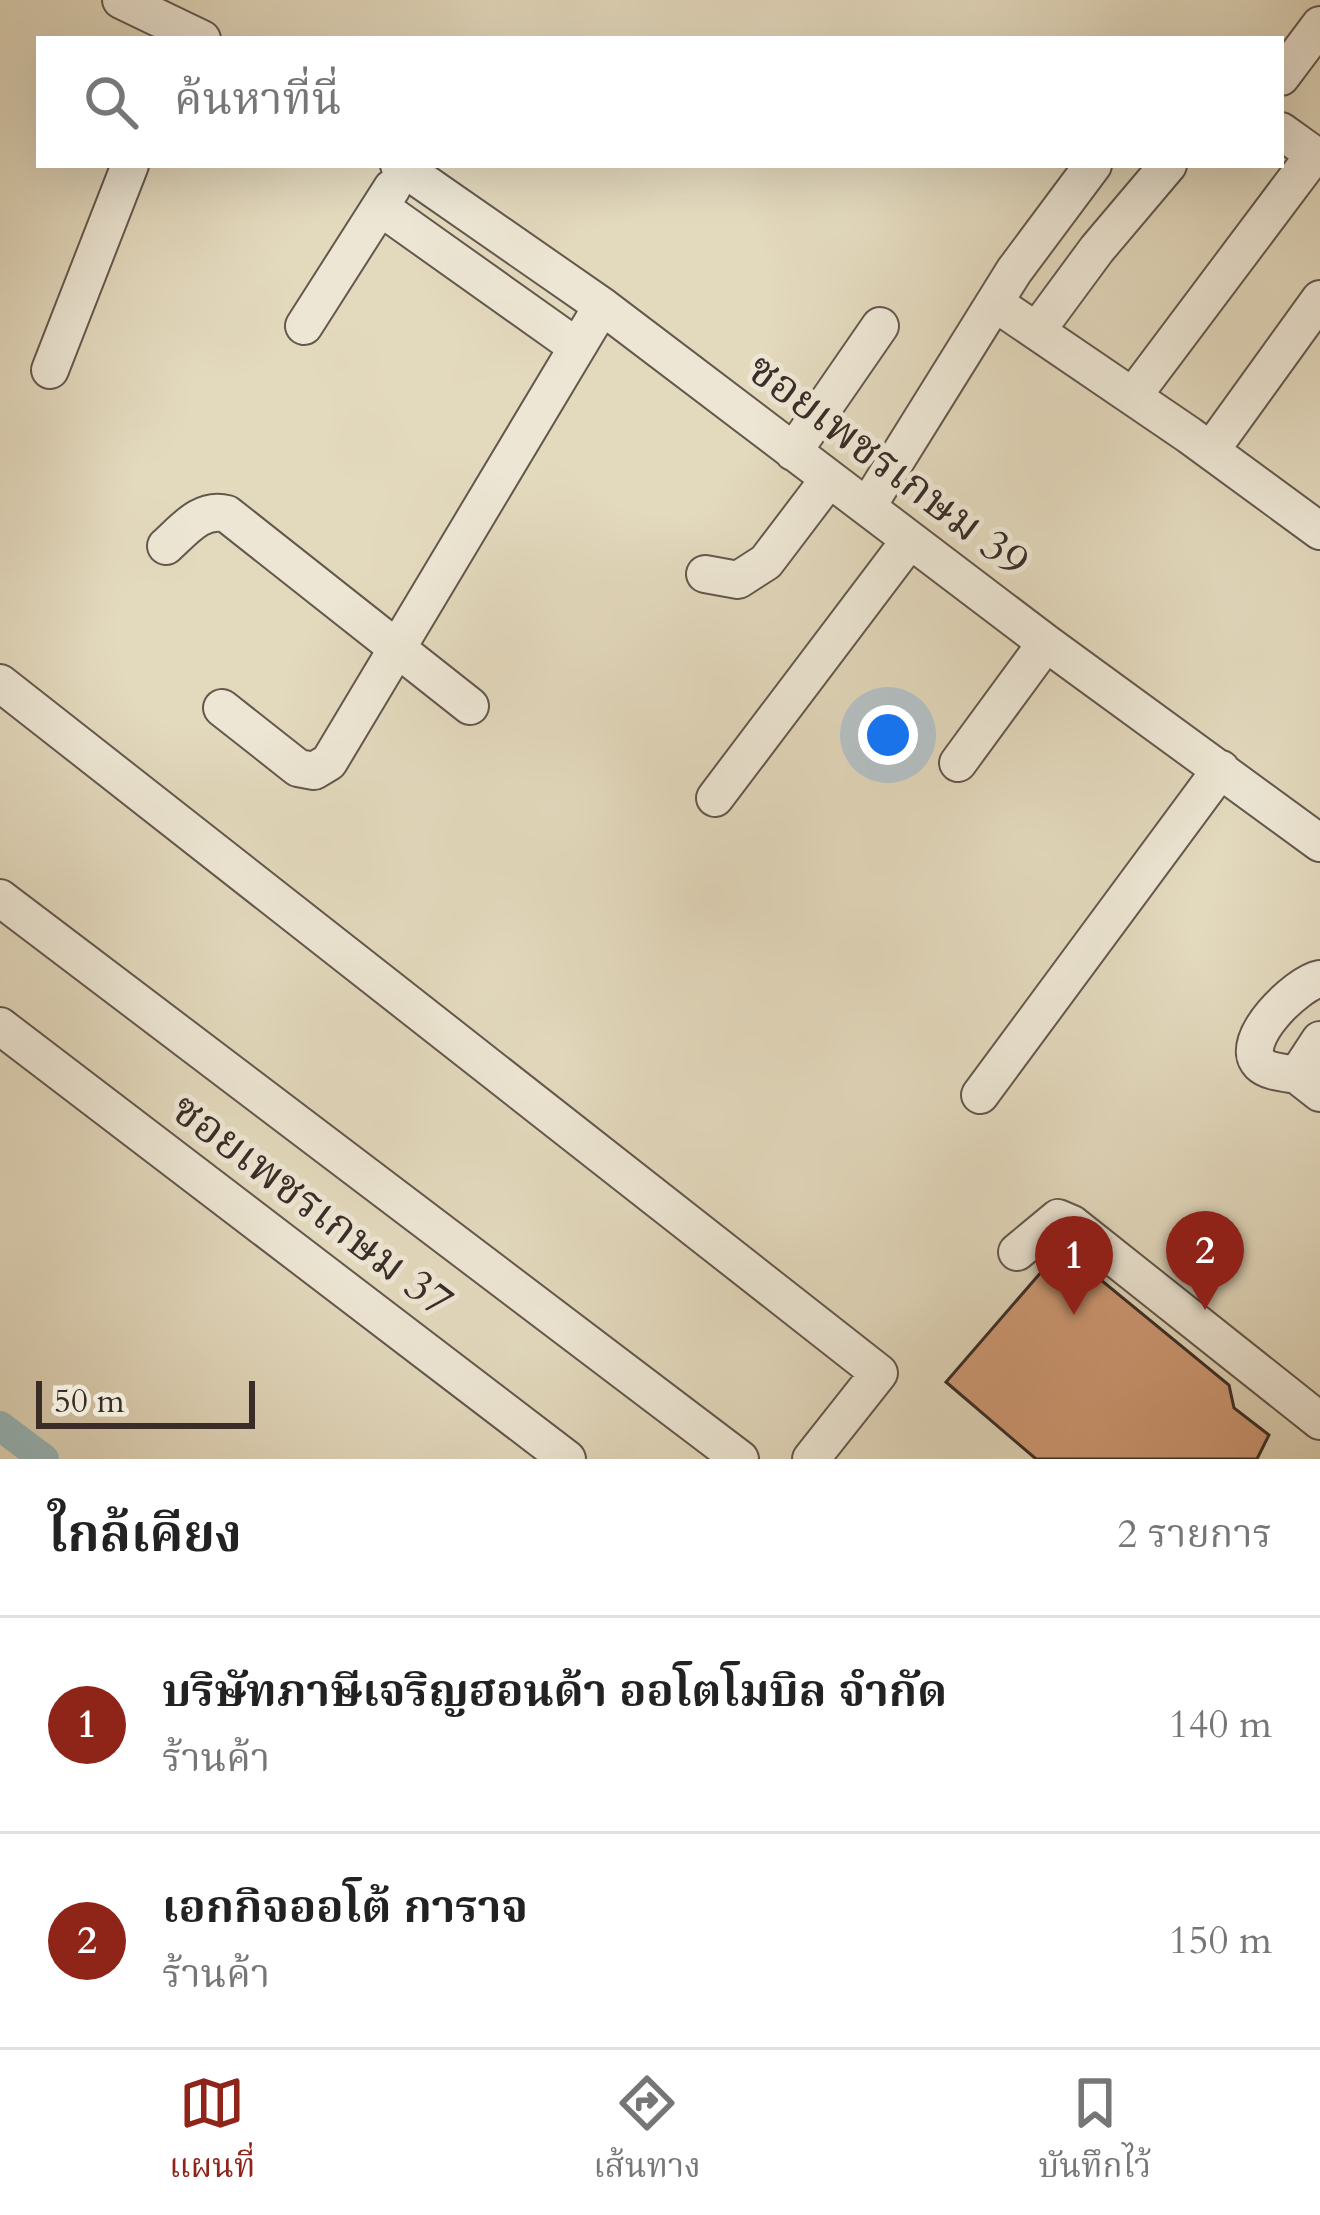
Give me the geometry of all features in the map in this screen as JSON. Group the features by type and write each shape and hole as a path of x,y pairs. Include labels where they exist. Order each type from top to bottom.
{"street":[{"path":"121,0 189,26"},
{"path":"1284,73 1320,25"},
{"path":"1133,396 1317,157 1284,133"},
{"path":"50,370 129,168"},
{"path":"304,326 401,168"},
{"name":"ซอยเพชรเกษม 39","path":"403,168 602,306 1046,643 1320,843"},
{"path":"867,507 1013,271 1091,168"},
{"path":"1038,329 1165,168"},
{"path":"380,207 577,347"},
{"path":"1210,450 1320,299"},
{"path":"995,303 1320,531"},
{"path":"222,708 298,768 314,771 329,762 602,306"},
{"path":"794,452 880,326"},
{"path":"705,574 738,580 766,562 829,478"},
{"path":"166,546 198,518 214,511 227,514 470,706"},
{"path":"715,798 910,540"},
{"path":"958,763 1046,643"},
{"path":"0,682 879,1373 812,1459"},
{"path":"980,1095 1221,769"},
{"path":"0,898 740,1459"},
{"path":"1320,979 1293,991 1256,1042 1255,1058 1262,1066 1308,1084 1320,1040"},
{"name":"ซอยเพชรเกษม 37","path":"0,1026 567,1459"},
{"path":"1017,1252 1058,1218 1072,1224 1320,1421"}],"building":[{"path":"1062,1248 1229,1385 1234,1408 1269,1435 1257,1459 1036,1459 946,1382"}],"waterway":[{"path":"0,1426 44,1459"}],"place":[{"name":"เอกกิจออโต้ การาจ","path":"1205,1310"},
{"name":"บริษัทภาษีเจริญฮอนด้า ออโตโมบิล จำกัด","path":"1074,1315"}]}
